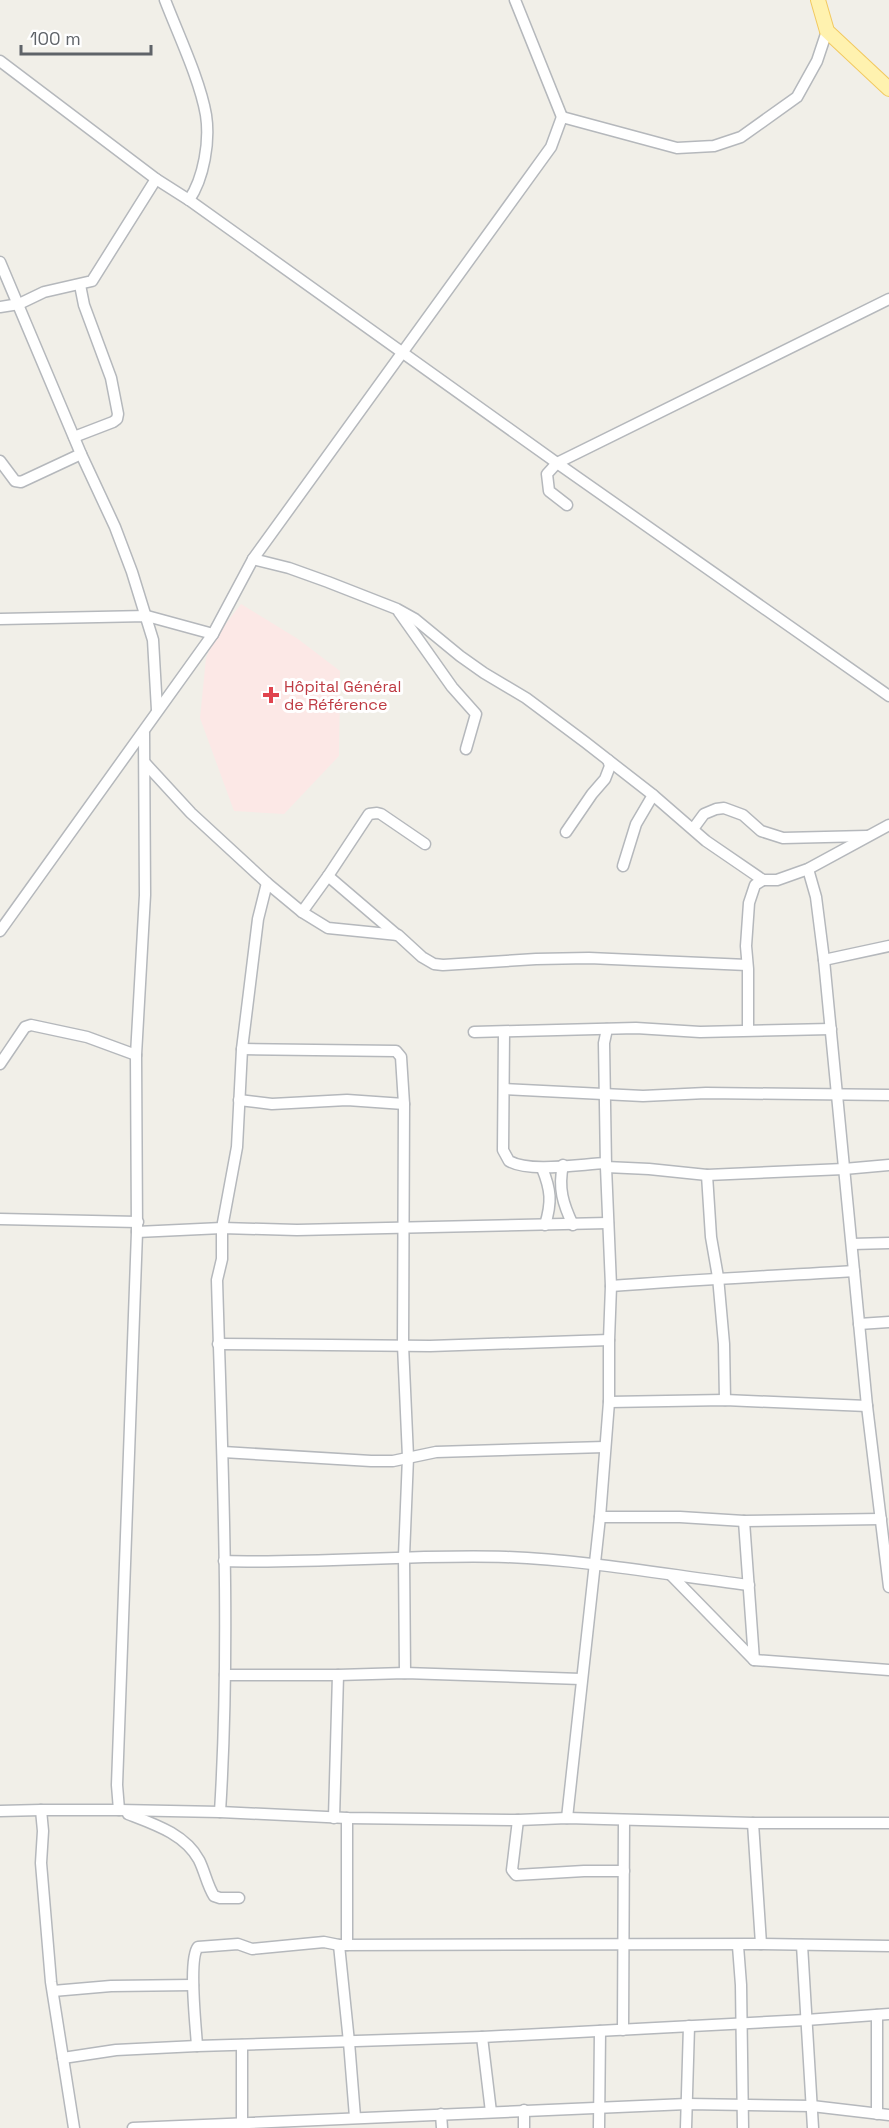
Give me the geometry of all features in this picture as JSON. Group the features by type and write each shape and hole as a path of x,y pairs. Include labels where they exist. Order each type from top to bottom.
{"main road":[{"path":"818,0 827,31 889,88"}],"street":[{"path":"165,0 201,96 206,116 203,171 189,200"},
{"path":"0,931 213,634 253,559 551,147 562,117 515,0"},
{"path":"562,117 677,148 714,146 741,137 797,97 817,61 827,31"},
{"path":"0,61 156,179 189,200 557,463 889,696"},
{"path":"0,308 19,304 44,292 92,281 156,179"},
{"path":"0,262 74,438 115,527 147,616 153,640 157,710"},
{"path":"74,438 113,422 118,414 111,378 84,305 80,285"},
{"path":"567,505 549,491 547,474 557,463 889,299"},
{"path":"0,460 15,481 21,482 81,454"},
{"path":"253,559 289,568 397,609 416,619 460,656 526,698 608,759 705,841 763,880 777,880 808,869 889,825"},
{"path":"397,609 452,687 476,714 466,749"},
{"path":"0,619 147,616 213,634"},
{"path":"119,1810 117,1785 137,1227 136,1055 145,895 144,733"},
{"path":"566,832 605,779 610,766 608,759"},
{"path":"145,763 190,813 302,912 328,928 398,935"},
{"path":"623,866 636,824 653,795"},
{"path":"693,829 704,814 716,808 724,808 743,816 761,831 783,838 868,836"},
{"path":"302,912 369,814 381,814 426,844"},
{"path":"808,869 816,897 824,960 867,1406 889,1587"},
{"path":"328,876 422,957 434,964 568,958 747,965"},
{"path":"748,1030 746,946 748,903 756,885 763,880"},
{"path":"220,1812 225,1731 225,1675 223,1452 217,1280 222,1259 222,1228 237,1147 242,1049 258,920 267,883"},
{"path":"824,960 889,946"},
{"path":"0,1064 25,1027 31,1025 87,1037 136,1055"},
{"path":"474,1032 636,1028 700,1032 831,1029"},
{"path":"567,1818 600,1517 609,1402 611,1286 604,1043 607,1029"},
{"path":"504,1032 503,1150 509,1161 518,1165 542,1168 563,1165 606,1165 707,1175 844,1169 889,1164"},
{"path":"242,1049 396,1052 401,1057 404,1104 403,1345 408,1457 404,1556 405,1673"},
{"path":"505,1089 606,1092 644,1096 706,1093 889,1095"},
{"path":"239,1100 272,1104 347,1100 404,1104"},
{"path":"563,1165 560,1180 562,1203 573,1224"},
{"path":"542,1168 548,1183 551,1206 545,1225"},
{"path":"707,1175 711,1237 718,1278 724,1344 725,1400"},
{"path":"0,1220 137,1227 297,1230 608,1223"},
{"path":"852,1244 889,1243"},
{"path":"611,1286 854,1271"},
{"path":"859,1324 889,1322"},
{"path":"218,1344 403,1345 609,1340"},
{"path":"609,1402 725,1400 867,1406"},
{"path":"223,1452 393,1461 436,1452 605,1447"},
{"path":"600,1517 680,1517 744,1521 881,1519"},
{"path":"744,1521 754,1660"},
{"path":"224,1561 404,1556 508,1557 595,1564 749,1585"},
{"path":"671,1575 754,1660 889,1670"},
{"path":"225,1675 405,1673 581,1679"},
{"path":"333,1818 338,1675"},
{"path":"41,1810 43,1831 41,1863 53,1991 74,2128"},
{"path":"119,1810 161,1827 191,1848 214,1896 239,1898"},
{"path":"0,1811 119,1810 333,1818 518,1820 567,1818 753,1823 889,1823"},
{"path":"346,1818 343,1946 355,2117"},
{"path":"518,1820 512,1870 516,1875 624,1871"},
{"path":"623,2030 624,1820"},
{"path":"753,1823 760,1944"},
{"path":"197,2046 193,1985 194,1954 201,1946 238,1944 252,1949 324,1942 343,1946 623,1944 738,1946 760,1944 889,1946"},
{"path":"802,1945 813,2128"},
{"path":"738,1946 742,2023 743,2128"},
{"path":"53,1991 111,1986 193,1985"},
{"path":"63,2058 116,2050 482,2037 889,2014"},
{"path":"877,2015 888,2128"},
{"path":"686,2128 689,2026"},
{"path":"599,2128 600,2031"},
{"path":"482,2037 491,2112"},
{"path":"242,2045 242,2126"},
{"path":"133,2128 242,2126 355,2117 687,2104 812,2106 885,2115"},
{"path":"524,2110 524,2128"},
{"path":"441,2114 442,2128"}],"shaded area":[{"name":"Hôpital Général de Référence","path":"241,604 298,639 340,671 339,756 284,814 234,811 200,718 206,658 214,639"}],"place":[{"name":"Hôpital Général de Référence","path":"271,695"}]}
